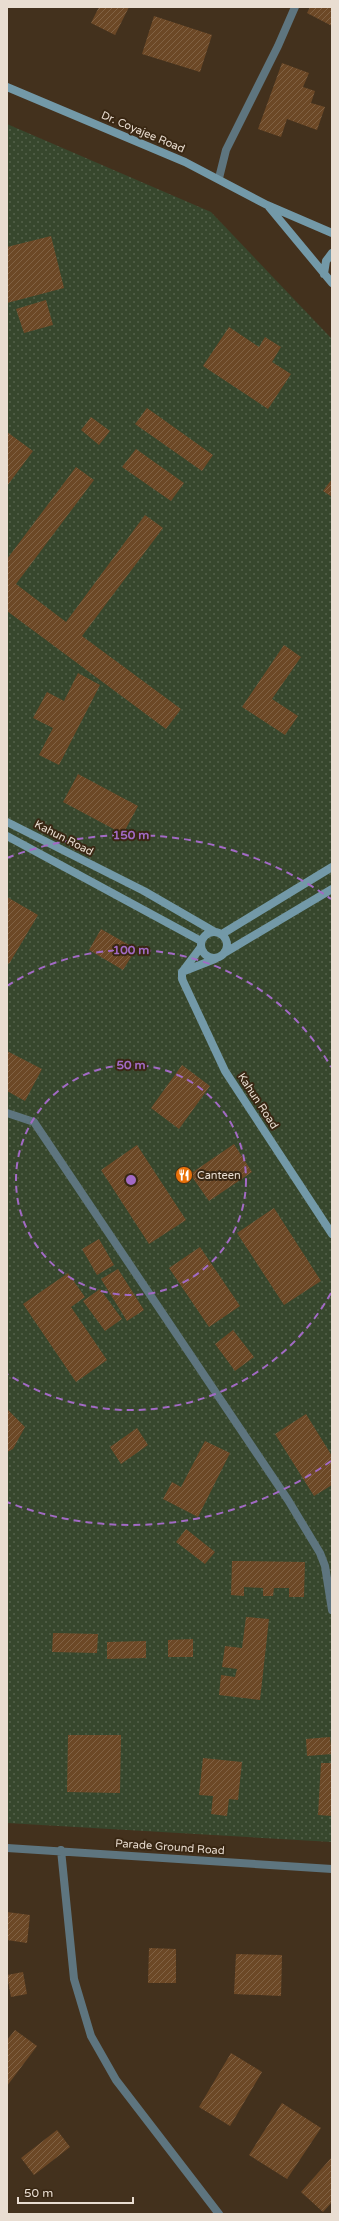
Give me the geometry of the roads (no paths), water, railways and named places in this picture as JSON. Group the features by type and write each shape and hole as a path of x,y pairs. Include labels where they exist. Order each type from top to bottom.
{"street":[{"path":"219,178 226,150 278,46 295,7"},
{"name":"Dr. Coyajee Road","path":"7,87 185,162 219,178 267,204 332,233"},
{"path":"267,204 332,283"},
{"path":"324,274 326,261 332,254"},
{"name":"Kahun Road","path":"7,822 144,891 219,933"},
{"path":"7,836 201,944 207,956 215,959"},
{"path":"182,972 207,934 219,933 332,867"},
{"path":"182,972 215,959 332,889"},
{"path":"219,933 228,943 226,952"},
{"name":"Kahun Road","path":"182,972 182,979 225,1071 332,1234"},
{"path":"7,1112 34,1122 288,1500 320,1553 325,1566 332,1610"},
{"name":"Parade Ground Road","path":"7,1848 61,1850 332,1869"},
{"path":"61,1850 74,1979 91,2036 116,2080 219,2214"}],"place":[{"name":"Canteen","path":"184,1175"}]}
